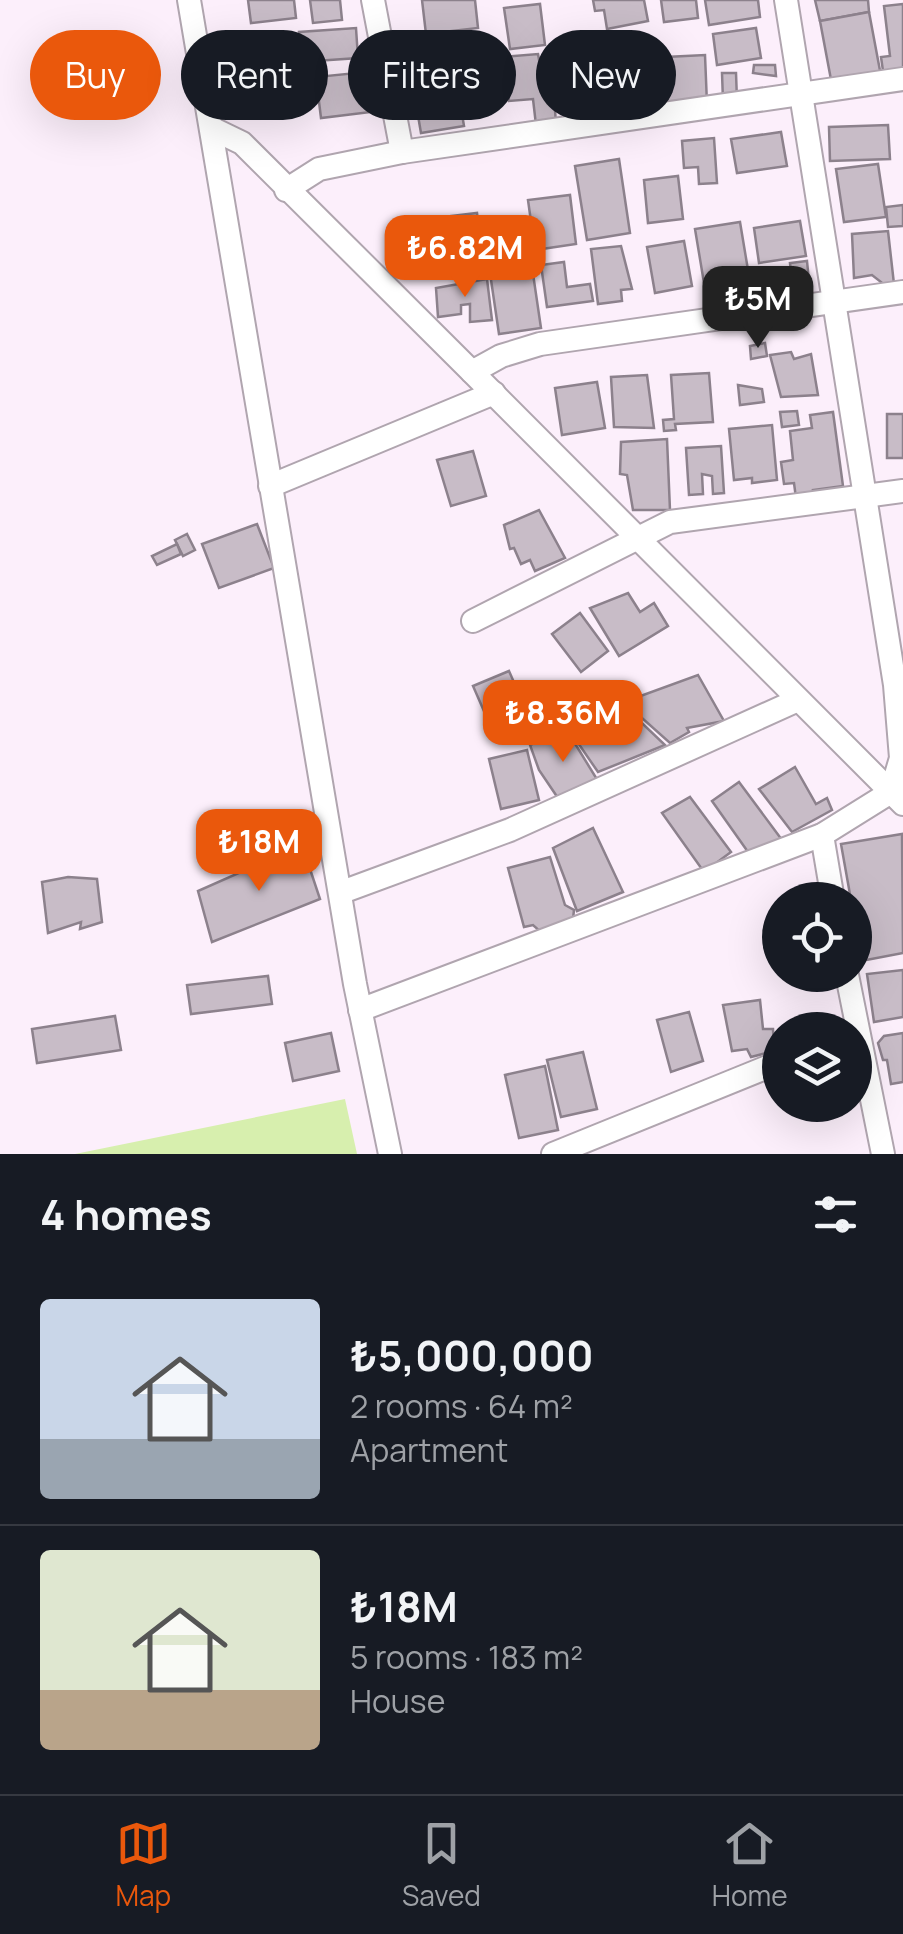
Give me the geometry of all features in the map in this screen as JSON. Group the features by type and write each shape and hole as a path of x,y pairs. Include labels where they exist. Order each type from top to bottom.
{"street":[{"path":"188,0 360,1010 390,1154"},
{"path":"373,0 402,152"},
{"path":"786,0 833,304 899,685 897,798"},
{"path":"286,190 319,170 402,152 903,79"},
{"path":"211,128 242,143 897,798"},
{"path":"472,372 501,356 540,344 903,292"},
{"path":"270,486 494,393"},
{"path":"473,620 636,536 682,519 903,491"},
{"path":"342,892 510,830 798,700"},
{"path":"360,1010 822,835 897,798"},
{"path":"822,835 831,882"},
{"path":"553,1154 762,1069"},
{"path":"872,1103 883,1154"}],"green space":[{"path":"345,1099 357,1154 75,1154"}],"building":[{"path":"248,0 294,0 296,18 251,23"},
{"path":"310,0 340,0 342,20 313,23"},
{"path":"422,0 475,0 478,28 426,30"},
{"path":"593,0 644,0 648,21 607,29 604,10 595,11"},
{"path":"661,0 696,0 698,18 664,22"},
{"path":"705,0 758,0 760,17 709,25"},
{"path":"815,0 868,0 869,12 820,21"},
{"path":"540,4 543,30 536,30 536,46 516,48 516,30 507,30 504,8"},
{"path":"903,4 903,69 883,71 881,57 890,56 884,6"},
{"path":"869,12 881,76 832,85 820,21"},
{"path":"356,28 348,30 348,59 328,60 328,30"},
{"path":"756,28 761,58 717,65 713,34"},
{"path":"536,54 536,120 556,123 536,125 533,99 516,100 516,56"},
{"path":"705,55 707,104 676,106 676,56"},
{"path":"754,65 775,65 776,76 753,73"},
{"path":"722,73 736,73 737,100 723,101"},
{"path":"348,74 348,115 328,117 328,76"},
{"path":"419,120 463,120 464,126 421,133"},
{"path":"888,125 890,159 830,161 829,127"},
{"path":"781,132 787,166 737,173 731,139"},
{"path":"714,138 717,183 699,184 698,167 684,168 682,141"},
{"path":"619,159 630,233 587,240 575,166"},
{"path":"878,164 886,217 844,222 836,169"},
{"path":"678,176 683,219 648,223 644,180"},
{"path":"570,195 576,244 535,250 528,200"},
{"path":"903,205 903,226 888,227 886,207"},
{"path":"477,213 483,262 431,267 426,219"},
{"path":"800,221 806,256 759,263 754,228"},
{"path":"740,222 749,276 704,283 695,229"},
{"path":"888,231 894,284 886,286 872,275 854,278 852,234"},
{"path":"684,241 692,286 655,293 647,247"},
{"path":"621,246 632,289 621,290 622,301 598,304 591,249"},
{"path":"807,261 811,301 786,304 783,281 792,280 790,263"},
{"path":"564,262 567,287 590,284 593,301 547,307 541,265"},
{"path":"532,267 541,328 499,334 490,273"},
{"path":"487,279 492,320 470,322 470,304 461,305 461,314 438,317 436,288"},
{"path":"765,343 767,356 751,359 750,346"},
{"path":"791,352 794,359 811,354 818,395 781,397 770,355"},
{"path":"709,373 713,422 675,424 676,430 664,431 663,420 674,419 671,375"},
{"path":"647,375 654,428 614,427 611,377"},
{"path":"597,382 605,428 562,435 555,388"},
{"path":"738,385 762,389 764,402 740,405"},
{"path":"797,411 799,425 782,427 780,412"},
{"path":"833,412 843,486 813,490 814,496 796,498 794,483 784,484 781,462 793,460 790,431 812,428 810,415"},
{"path":"887,414 903,414 903,458 887,458"},
{"path":"772,425 777,480 734,480 729,429"},
{"path":"667,439 670,510 633,510 627,475 620,474 621,442"},
{"path":"721,446 724,493 713,494 712,476 702,474 703,494 689,495 686,448"},
{"path":"473,451 486,496 451,506 437,460"},
{"path":"539,510 565,558 535,571 530,560 521,564 514,548 510,549 504,525"},
{"path":"257,524 274,568 219,588 202,544"},
{"path":"187,534 195,550 183,556 175,540"},
{"path":"177,544 181,554 157,565 152,556"},
{"path":"628,593 640,612 654,603 668,626 619,656 590,608"},
{"path":"580,613 608,651 581,672 552,634"},
{"path":"509,671 530,719 494,734 473,686"},
{"path":"698,675 724,721 687,728 689,732 670,743 624,702"},
{"path":"602,685 665,745 598,772 552,705"},
{"path":"566,729 598,781 560,801 539,770 530,745"},
{"path":"527,750 539,800 501,809 489,759"},
{"path":"795,767 816,804 827,798 832,810 792,832 759,789"},
{"path":"739,782 782,840 753,859 712,801"},
{"path":"690,797 731,852 704,872 662,813"},
{"path":"593,828 623,892 577,911 553,848"},
{"path":"902,834 903,953 872,959 872,882 848,882 841,844"},
{"path":"302,845 320,899 212,942 198,891"},
{"path":"550,857 565,905 574,910 573,919 564,926 551,926 550,932 542,933 533,925 524,927 508,868"},
{"path":"68,877 97,879 102,922 80,929 81,922 48,933 42,882"},
{"path":"903,970 903,1017 874,1022 870,992 872,973"},
{"path":"268,976 272,1004 191,1014 187,985"},
{"path":"760,1000 762,1054 751,1057 747,1049 732,1051 723,1005"},
{"path":"689,1012 703,1061 671,1072 657,1020"},
{"path":"115,1016 121,1050 37,1063 32,1029"},
{"path":"331,1033 339,1071 293,1081 285,1043"},
{"path":"903,1033 903,1082 891,1084 887,1060 883,1060 878,1043 884,1036"},
{"path":"583,1052 597,1109 561,1117 547,1060"},
{"path":"545,1066 558,1130 519,1138 505,1075"}]}
